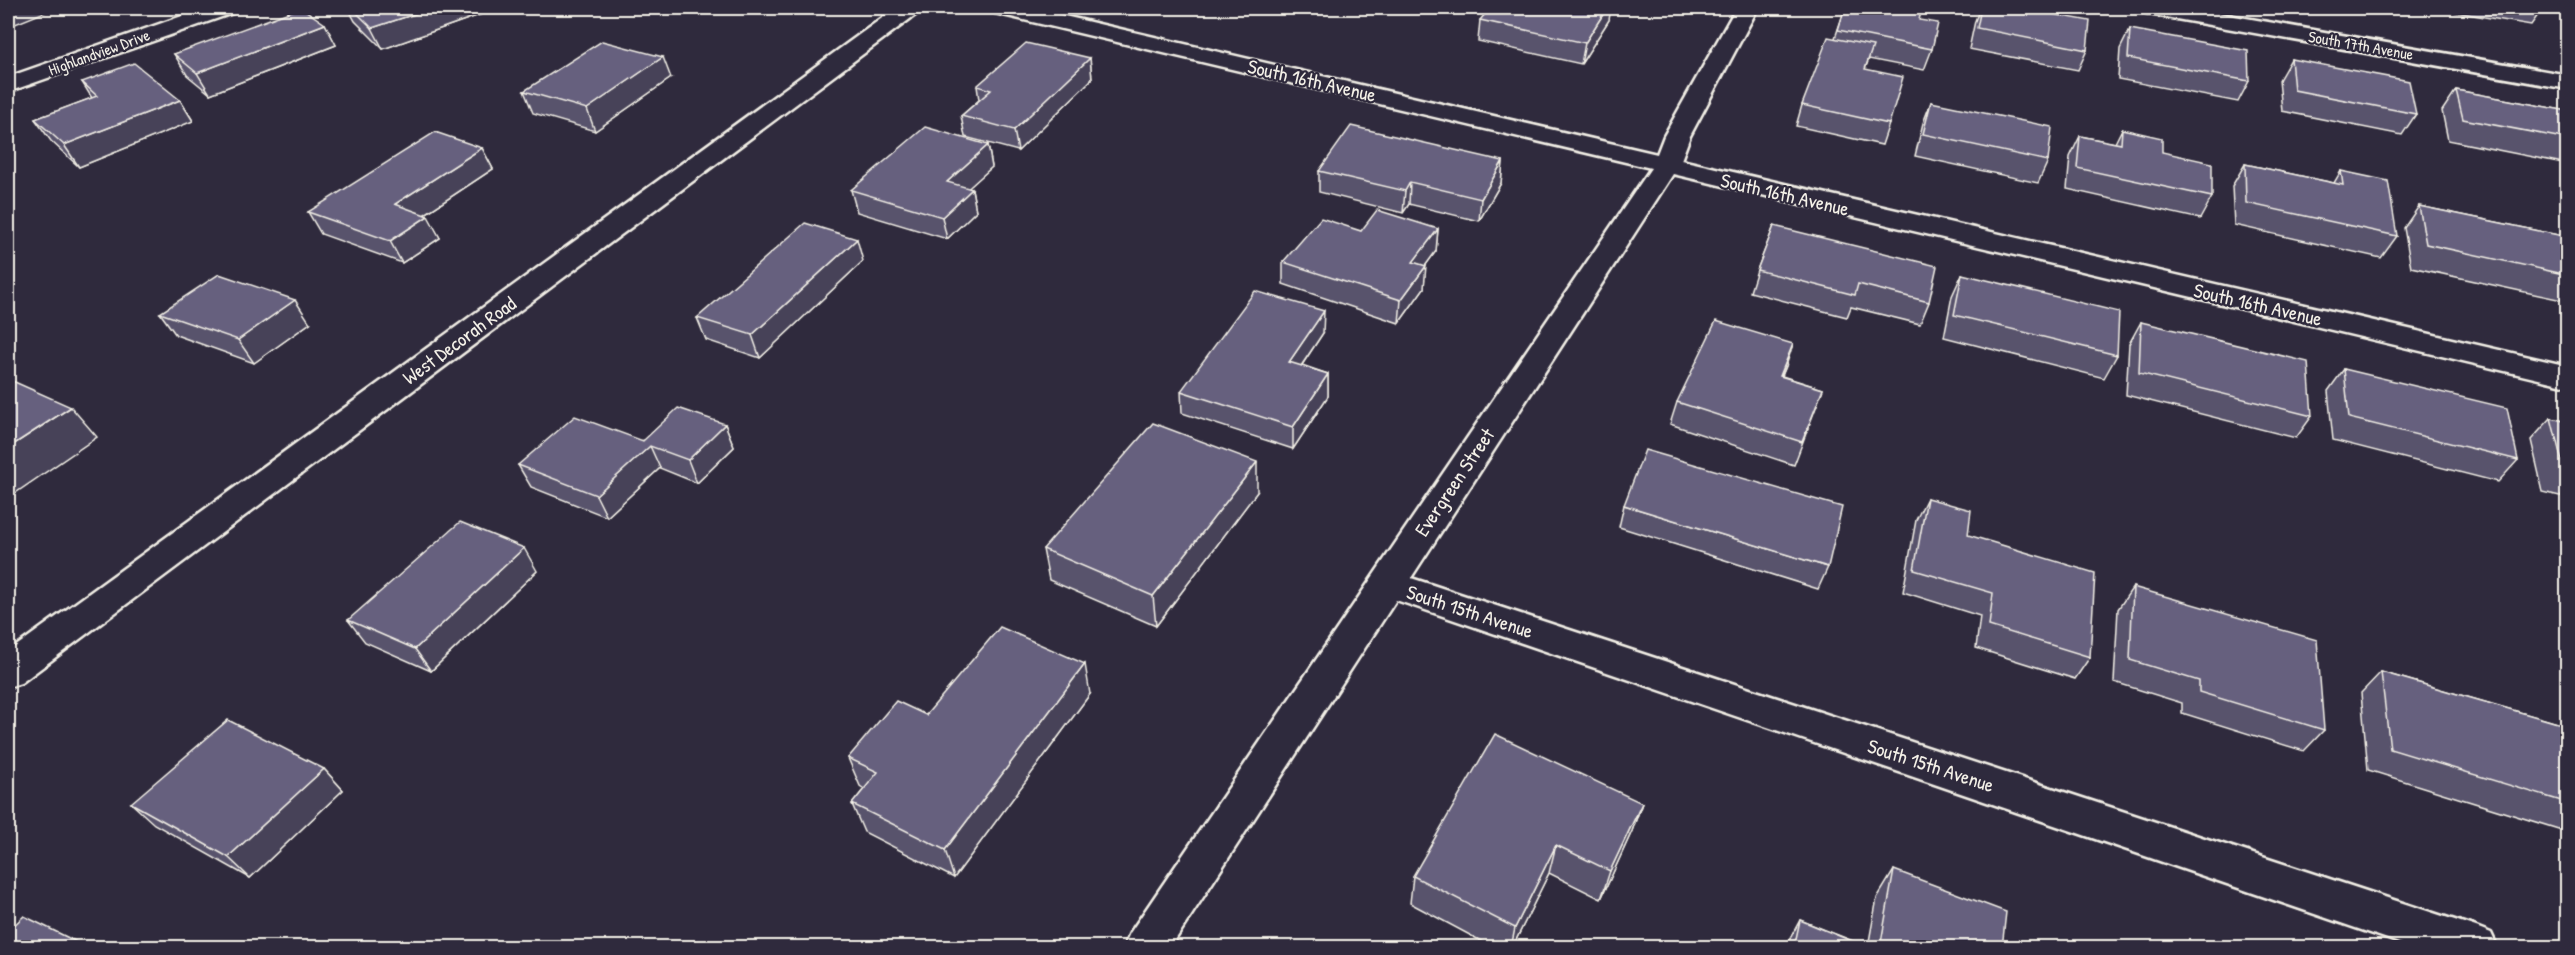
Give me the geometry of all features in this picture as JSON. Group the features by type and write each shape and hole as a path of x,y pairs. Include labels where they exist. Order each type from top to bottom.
{"street":[{"name":"Highlandview Drive","path":"8,85 225,8"},
{"name":"West Decorah Road","path":"8,672 910,8"},
{"name":"South 16th Avenue","path":"1003,8 2568,376"},
{"name":"Evergreen Street","path":"1145,948 1666,165 1677,136 1748,8"},
{"name":"South 17th Avenue","path":"2154,8 2568,82"},
{"name":"South 15th Avenue","path":"1386,583 2475,948"}],"building":[{"path":"300,8 325,24 197,73 174,54"},
{"path":"352,8 433,8 372,28"},
{"path":"1490,8 1607,8 1585,43 1480,20"},
{"path":"1845,8 1866,12 1867,8 1922,8 1919,20 1938,23 1932,49 1838,30"},
{"path":"1981,8 2020,8 2090,21 2087,50 1977,28"},
{"path":"2130,29 2248,51 2249,81 2128,58"},
{"path":"1828,37 1873,46 1865,69 1903,77 1889,124 1802,105"},
{"path":"602,41 663,57 587,109 524,91"},
{"path":"1026,43 1090,58 1014,130 961,116 991,90 977,86"},
{"path":"2291,59 2409,81 2416,114 2294,90"},
{"path":"134,63 180,100 64,145 35,119 97,96 82,82"},
{"path":"2456,90 2568,111 2568,139 2463,119"},
{"path":"1931,102 2052,127 2048,161 1923,134"},
{"path":"1351,126 1503,161 1481,199 1410,182 1405,191 1319,171"},
{"path":"925,127 988,145 947,182 972,189 942,217 851,190"},
{"path":"2122,129 2162,138 2162,152 2212,163 2212,197 2077,168 2080,136 2121,144"},
{"path":"435,132 482,148 395,204 428,216 390,241 308,212"},
{"path":"2245,164 2343,185 2341,171 2388,181 2397,236 2246,203"},
{"path":"2419,206 2568,237 2568,275 2426,244"},
{"path":"1377,210 1438,229 1413,262 1426,266 1401,300 1283,262 1321,218 1361,231"},
{"path":"805,223 857,239 752,335 697,318"},
{"path":"1774,226 1937,266 1929,302 1858,284 1855,295 1757,270"},
{"path":"219,274 295,300 238,340 160,313"},
{"path":"1962,274 2119,312 2117,355 1954,315"},
{"path":"1255,291 1324,311 1289,362 1328,374 1293,427 1181,391"},
{"path":"1716,321 1793,344 1780,376 1823,389 1802,442 1677,402"},
{"path":"2141,322 2308,362 2312,416 2139,373"},
{"path":"2344,369 2507,408 2518,460 2349,418"},
{"path":"8,379 71,407 8,448"},
{"path":"678,408 725,424 688,460 650,446 596,495 518,465 575,416 643,441"},
{"path":"2551,418 2568,422 2568,471 2564,470"},
{"path":"1153,423 1257,462 1153,596 1043,549"},
{"path":"1645,450 1842,507 1828,567 1624,505"},
{"path":"1927,498 1971,510 1968,535 2095,573 2090,657 1989,626 1993,593 1914,570"},
{"path":"460,522 524,548 415,649 348,620"},
{"path":"2133,587 2317,640 2324,730 2199,692 2199,681 2130,660"},
{"path":"1000,627 1085,664 945,850 852,804 878,772 848,758 896,701 926,715"},
{"path":"2381,672 2568,726 2568,803 2390,749"},
{"path":"228,720 324,769 228,857 131,803"},
{"path":"1495,734 1642,803 1610,871 1556,845 1515,928 1413,876"},
{"path":"1894,870 2006,912 2002,948 1880,948"},
{"path":"24,916 89,948 8,948 8,931"},
{"path":"1800,920 1869,948 1794,948"}]}
